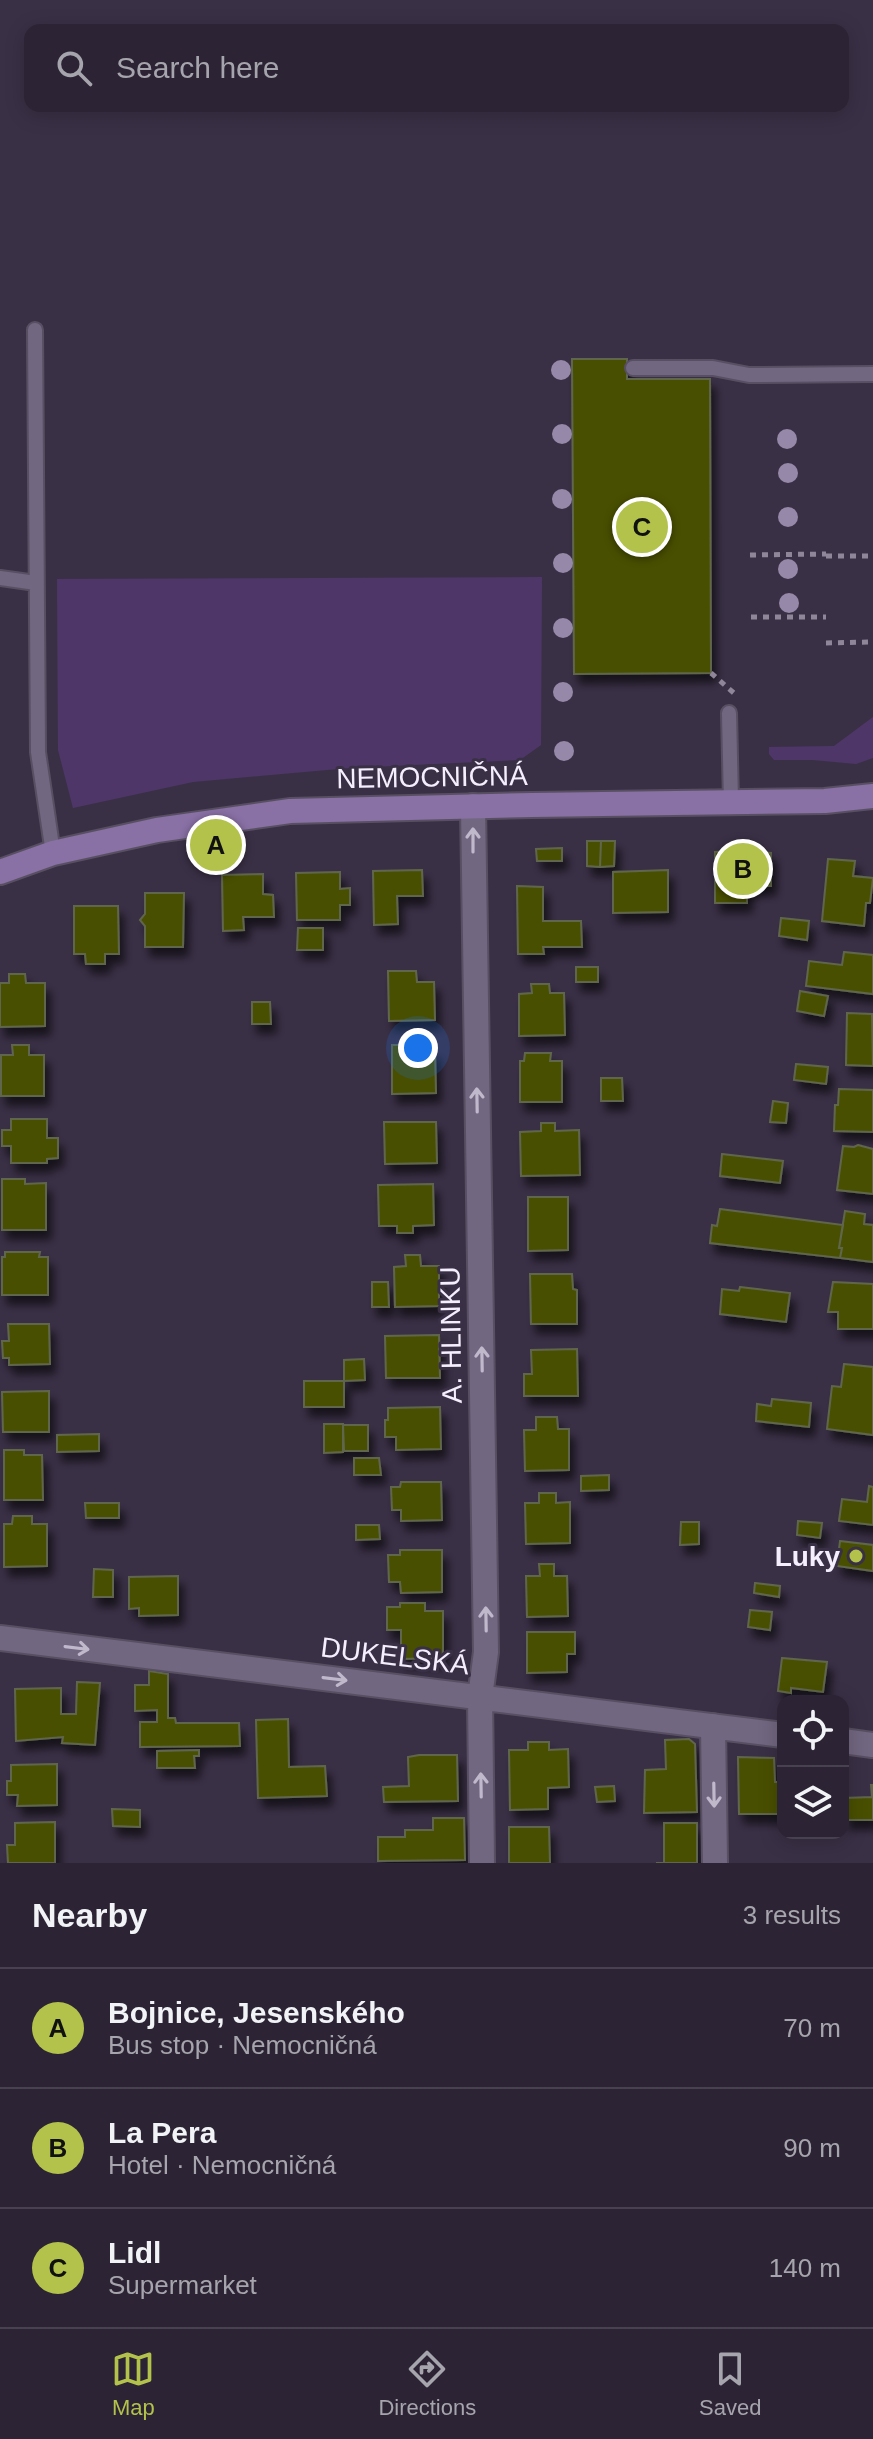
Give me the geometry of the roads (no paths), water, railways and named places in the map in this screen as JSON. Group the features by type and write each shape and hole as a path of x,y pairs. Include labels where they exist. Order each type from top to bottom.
{"street":[{"name":"NEMOCNIČNÁ","path":"0,872 53,853 157,830 290,811 825,801 873,796"},
{"name":"A. HLINKU","path":"473,806 486,1652 480,1697 482,1863"},
{"name":"DUKELSKÁ","path":"0,1638 777,1734"},
{"path":"713,1726 715,1863"},
{"path":"849,1742 873,1745"}],"lane":[{"path":"35,330 38,752 53,853"},
{"path":"633,368 713,368 749,375 873,374"},
{"path":"0,578 36,583"},
{"path":"729,713 731,802"}],"place":[{"name":"Lidl","path":"642,527"},
{"name":"Bojnice, Jesenského","path":"216,845"},
{"name":"La Pera","path":"743,869"},
{"name":"Luky","path":"856,1556"}]}
